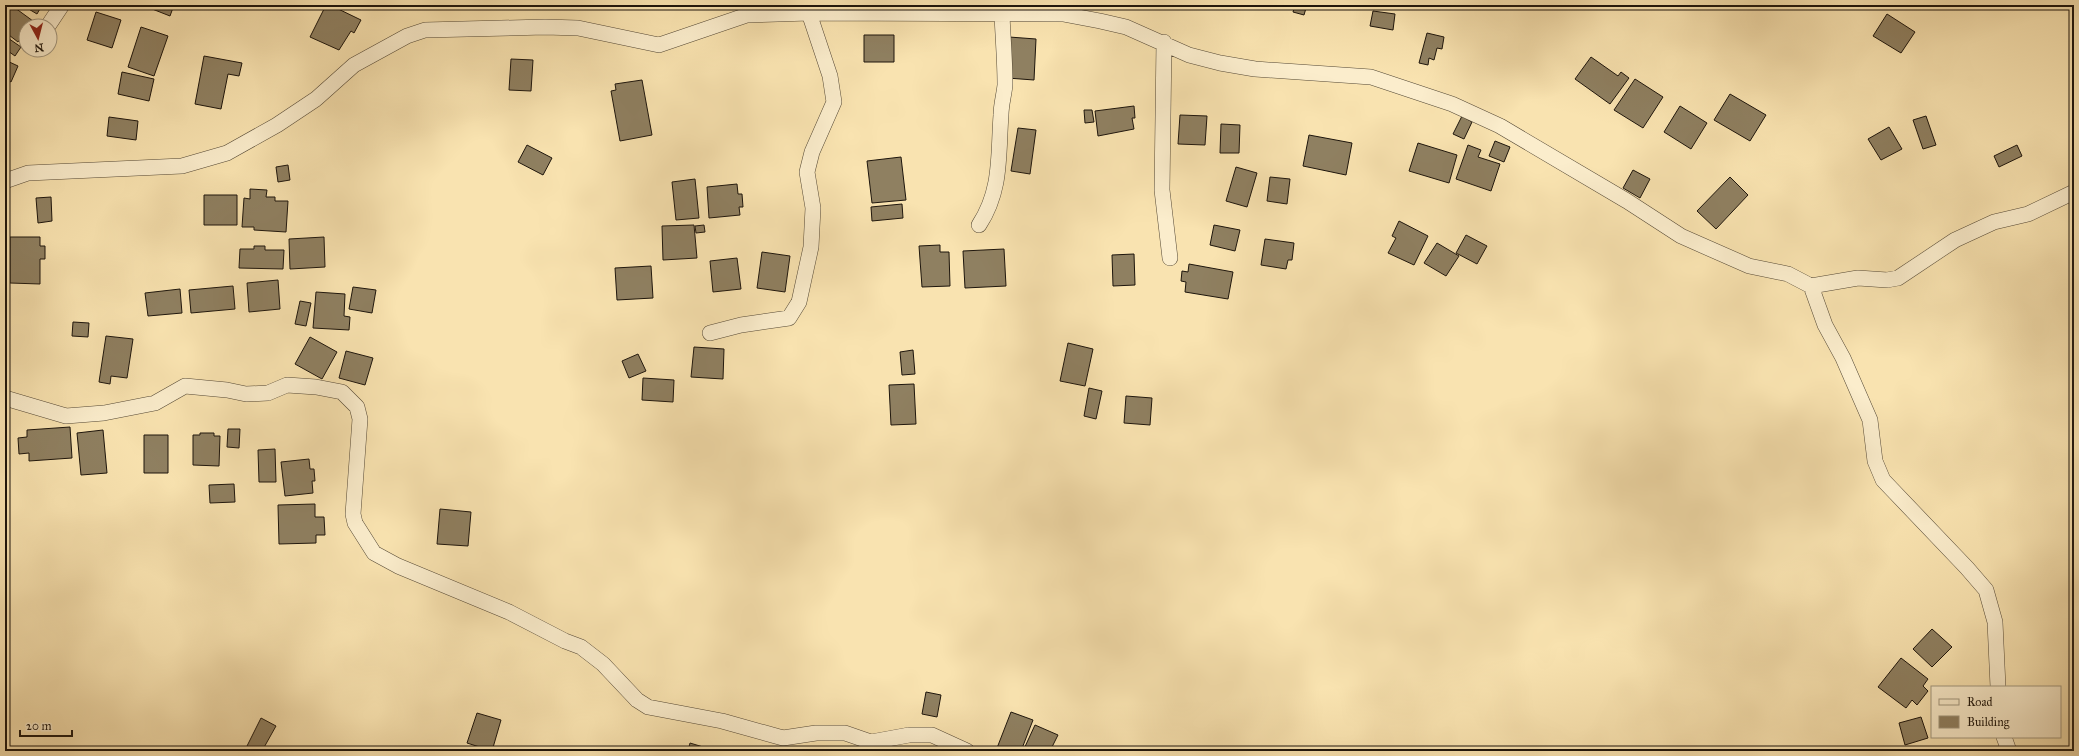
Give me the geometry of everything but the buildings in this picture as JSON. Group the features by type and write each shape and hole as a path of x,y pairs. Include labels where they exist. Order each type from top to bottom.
{"street":[{"path":"53,18 62,5"},
{"path":"710,333 741,325 789,318 799,302 811,247 813,208 807,172 812,152 834,102 830,76 809,13"},
{"path":"5,181 28,173 182,166 227,153 277,125 316,99 354,66 407,36 425,30 545,27 578,28 659,45 747,16 809,13 1002,15 1063,14 1126,27 1164,42 1189,55 1220,63 1255,69 1371,78 1452,104 1500,126 1627,201 1681,236 1749,266 1788,274 1811,286 1858,278 1887,280 1898,278 1955,240 1994,222 2028,214 2074,192"},
{"path":"979,225 988,211 999,162 1004,86 1002,15"},
{"path":"1164,42 1162,190 1170,258"},
{"path":"1811,286 1825,325 1846,364 1870,420 1875,461 1883,480 1986,590 1991,601 1995,622 1998,686"},
{"path":"5,398 66,416 104,413 155,402 185,386 227,390 246,394 268,393 287,385 316,387 342,392 357,407 360,418 353,514 355,523 374,553 398,566 509,612 565,641 581,647 603,664 637,700 648,707 714,720 784,738 816,733 845,733 871,742 908,735 932,735 967,751"},
{"path":"2004,738 2009,751"}]}
